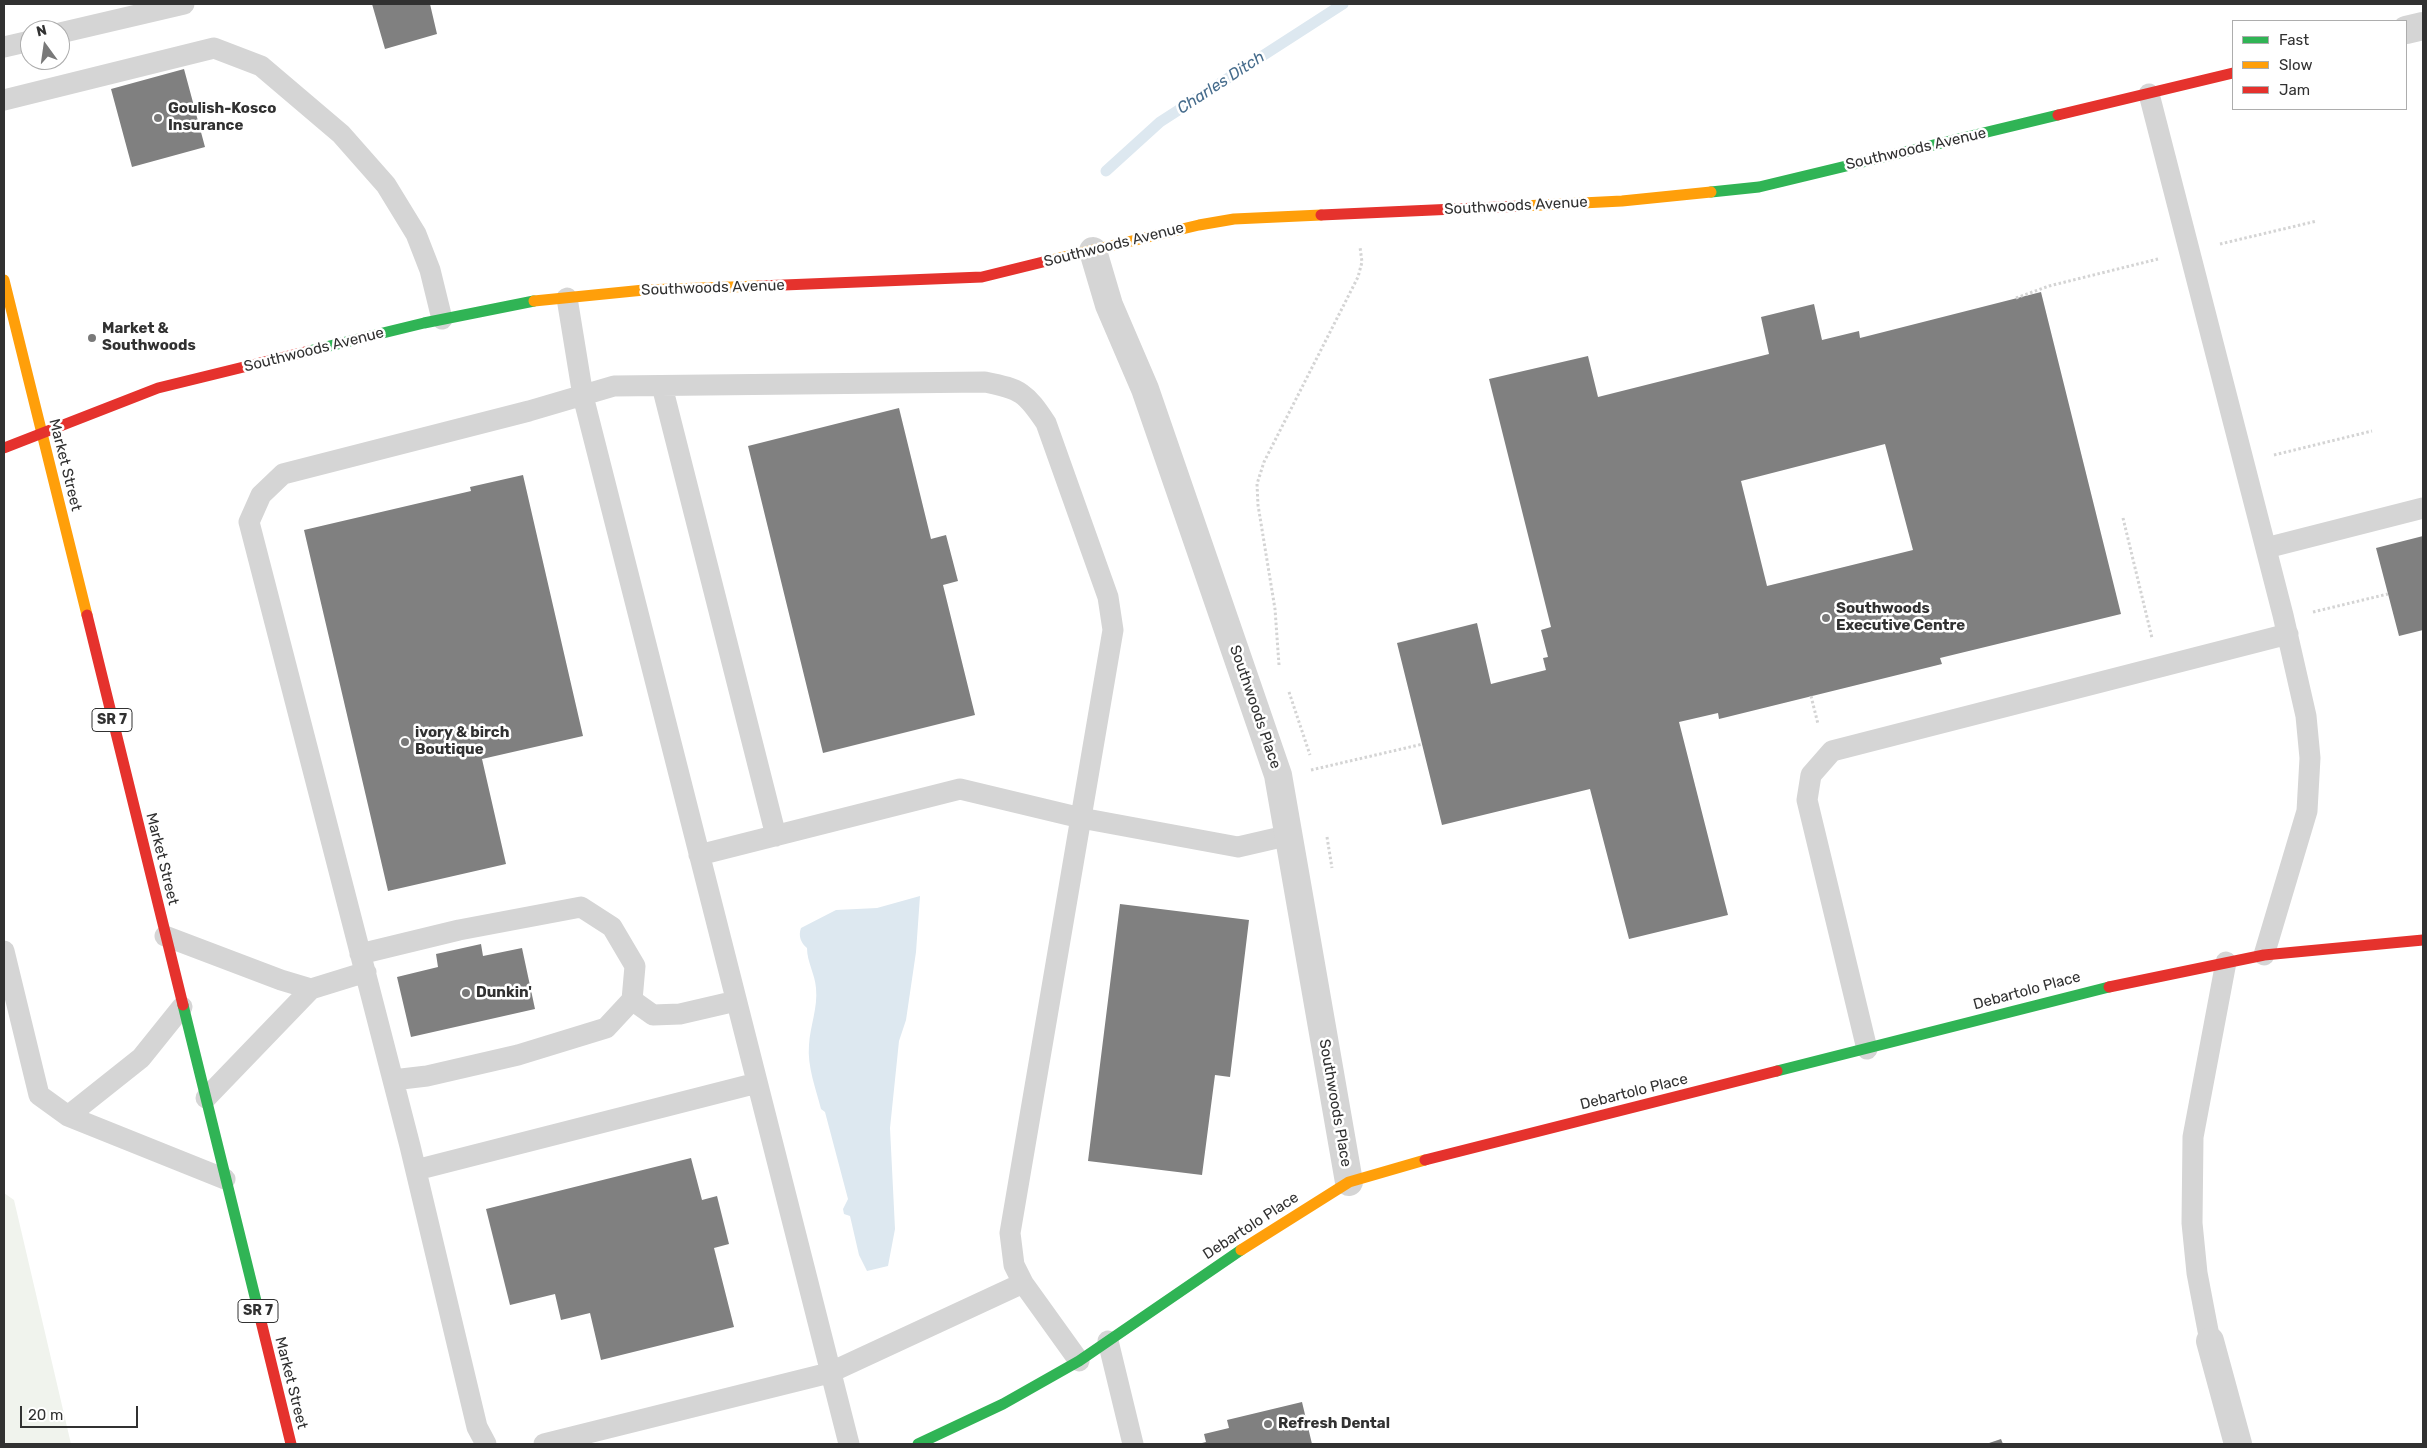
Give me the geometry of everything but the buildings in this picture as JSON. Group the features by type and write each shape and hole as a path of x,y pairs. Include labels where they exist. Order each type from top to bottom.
{"street":[{"path":"2407,30 2423,26"},
{"name":"Southwoods Avenue","path":"4,448 158,388 442,319 526,302 644,290 982,277 1199,225 1234,219 1622,201 1759,187 2232,73"},
{"name":"Southwoods Place","path":"1093,251 1109,304 1145,389 1278,775 1290,835 1349,1182"},
{"name":"Market Street","path":"4,280 12,345 42,434 291,1444"},
{"name":"Debartolo Place","path":"918,1444 1002,1404 1079,1361 1260,1237 1349,1182 1452,1153 1867,1049 2074,994 2264,955 2423,940"},
{"path":"2210,1341 2238,1444"}],"lane":[{"path":"70,31 184,4"},
{"path":"4,47 20,43"},
{"path":"4,100 214,48 261,66 341,134 386,185 416,234 430,270 442,319"},
{"path":"2149,94 2288,634 2306,716 2310,758 2307,811 2264,955"},
{"path":"566,298 583,396 849,1444"},
{"path":"486,1444 477,1427 410,1146 249,522 261,495 283,474 583,396 614,386 985,382 1013,388 1032,402 1046,424 1108,597 1113,630 1010,1234 1014,1265 1023,1282 1079,1361"},
{"path":"662,386 776,836"},
{"path":"2266,548 2423,508"},
{"path":"1867,1049 1807,800 1811,775 1832,751 2288,634"},
{"path":"699,855 960,789 1081,818 1238,848 1290,835"},
{"path":"206,1098 311,989 363,963 459,930 581,907 612,927 635,966 632,1000 606,1028 518,1055 427,1076 393,1080"},
{"path":"165,936 281,980 311,989"},
{"path":"4,951 39,1095 68,1116 225,1179"},
{"path":"2210,1341 2197,1272 2194,1239 2193,1137 2226,962"},
{"path":"632,1000 653,1015 680,1014 736,1001"},
{"path":"68,1116 141,1058 182,1008"},
{"path":"416,1170 757,1083"},
{"path":"544,1444 830,1373 1023,1282"},
{"path":"1108,1341 1133,1444"}],"path":[{"path":"1279,667 1279,643 1275,609 1264,549 1257,484 1264,462 1354,285 1362,262"},
{"path":"2244,462 2372,431"},
{"path":"2124,518 2154,646"},
{"path":"1285,684 1302,725 1316,778"},
{"path":"1325,767 1423,744"},
{"path":"1326,832 1332,868"}],"shaded area":[{"path":"920,896 916,952 906,1020 899,1041 890,1128 895,1229 888,1266 867,1271 859,1255 850,1216 844,1214 843,1209 848,1199 825,1112 821,1109 811,1069 809,1045 816,1003 816,988 807,948 803,944 800,931 801,928 836,910 877,908"},
{"path":"4,1193 14,1200 71,1444 4,1444"}],"waterway":[{"name":"Charles Ditch","path":"1106,171 1160,122 1343,4"}],"traffic: fast":[{"path":"1711,192 1759,187 2058,115"},
{"path":"309,351 424,323 534,301"},
{"path":"1777,1071 2109,987"},
{"path":"183,1005 257,1305"},
{"path":"918,1444 1003,1404 1079,1361 1241,1250"}],"traffic: slow":[{"path":"1522,206 1622,201 1711,192"},
{"path":"1047,261 1199,225 1234,219 1321,215"},
{"path":"4,280 87,615"},
{"path":"534,301 644,290 759,286"},
{"path":"1241,1250 1349,1182 1425,1160"}],"traffic: jam":[{"path":"2058,115 2232,73"},
{"path":"1321,215 1522,206"},
{"path":"759,286 982,277 1047,261"},
{"path":"4,448 158,388 309,351"},
{"path":"87,615 183,1005"},
{"path":"2109,987 2264,955 2423,940"},
{"path":"1425,1160 1777,1071"},
{"path":"257,1305 291,1444"}],"place":[{"name":"Goulish-Kosco Insurance","path":"158,118"},
{"name":"Market & Southwoods","path":"92,338"},
{"name":"Southwoods Executive Centre","path":"1826,618"},
{"name":"ivory & birch Boutique","path":"405,742"},
{"name":"Dunkin'","path":"466,993"},
{"name":"Refresh Dental","path":"1268,1424"}]}
